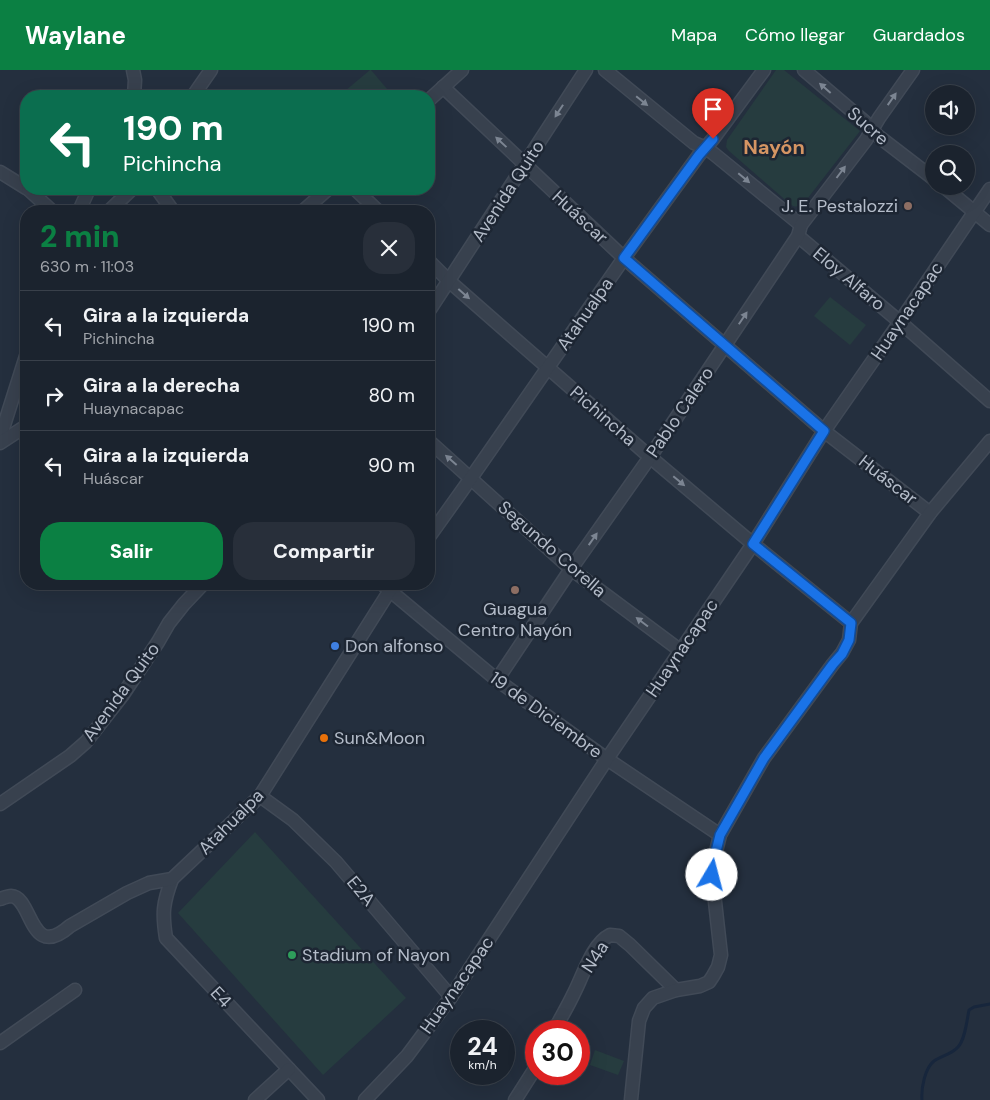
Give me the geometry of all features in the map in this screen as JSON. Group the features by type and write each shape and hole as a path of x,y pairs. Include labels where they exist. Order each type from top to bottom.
{"street":[{"path":"133,70 134,90"},
{"path":"197,90 211,70"},
{"path":"435,95 462,70"},
{"name":"Avenida Quito","path":"435,301 586,70"},
{"name":"Eloy Alfaro","path":"605,70 694,144 706,148 714,154 990,401"},
{"name":"Atahualpa","path":"435,529 624,258 764,70"},
{"name":"Sucre","path":"804,70 878,136 925,172"},
{"name":"Pablo Calero","path":"496,680 650,457 800,230 866,140 913,70"},
{"name":"Huáscar","path":"443,88 624,258 824,431 930,513"},
{"path":"0,172 20,184"},
{"name":"Huaynacapac","path":"365,1100 407,1056 451,997 607,759 753,544 824,431 990,189"},
{"path":"35,195 45,205"},
{"path":"115,205 126,195"},
{"path":"310,205 321,195"},
{"path":"361,195 372,205"},
{"path":"954,195 990,225"},
{"name":"Pichincha","path":"435,267 650,457 851,623"},
{"path":"0,438 20,375"},
{"path":"0,443 20,430"},
{"path":"631,1100 639,1021 644,1008 653,998 709,982 718,967 721,955 712,875 720,835 764,758 842,654 849,640 851,623 930,513 990,441"},
{"name":"Segundo Corella","path":"435,446 571,569 681,651"},
{"name":"Avenida Quito","path":"0,804 70,756 86,742 122,696 169,623 197,590"},
{"name":"Atahualpa","path":"172,879 260,796 386,590"},
{"name":"19 de Diciembre","path":"393,590 496,680 607,759 720,835"},
{"name":"E2A","path":"260,796 293,820 336,862 451,997"},
{"path":"0,899 14,896 25,909 35,929 45,936 51,937 57,936 70,926 127,893 149,883 172,879"},
{"name":"E4","path":"172,879 163,908 166,938 318,1100"},
{"name":"N4a","path":"560,1020 591,956 601,942 610,935 619,936 630,945 676,990"},
{"path":"0,1043 75,990"},
{"path":"255,1100 289,1068"},
{"path":"515,1100 525,1084"}],"green space":[{"path":"371,70 388,90 346,90"},
{"path":"776,70 784,70 860,131 804,203 797,206 790,204 726,147 727,140"},
{"path":"830,297 866,325 850,345 814,316"},
{"name":"Stadium of Nayon","path":"255,832 406,998 323,1075 178,913"},
{"path":"595,1050 624,1061 618,1075 590,1065"}],"waterway":[{"path":"922,1100 923,1084 928,1068 934,1061 958,1047 965,1030 969,1010 974,1007 990,1004"}],"place":[{"name":"J. E. Pestalozzi","path":"908,206"},
{"name":"Guagua Centro Nayón","path":"515,590"},
{"name":"Don alfonso","path":"335,646"},
{"name":"Sun&Moon","path":"324,738"},
{"name":"Stadium of Nayon","path":"292,955"}],"district":[{"name":"Nayón","path":"774,147"}],"route":[{"path":"712,875 720,835 764,758 842,654 849,640 851,623 753,544 824,431 624,258 699,155 713,139"}]}
